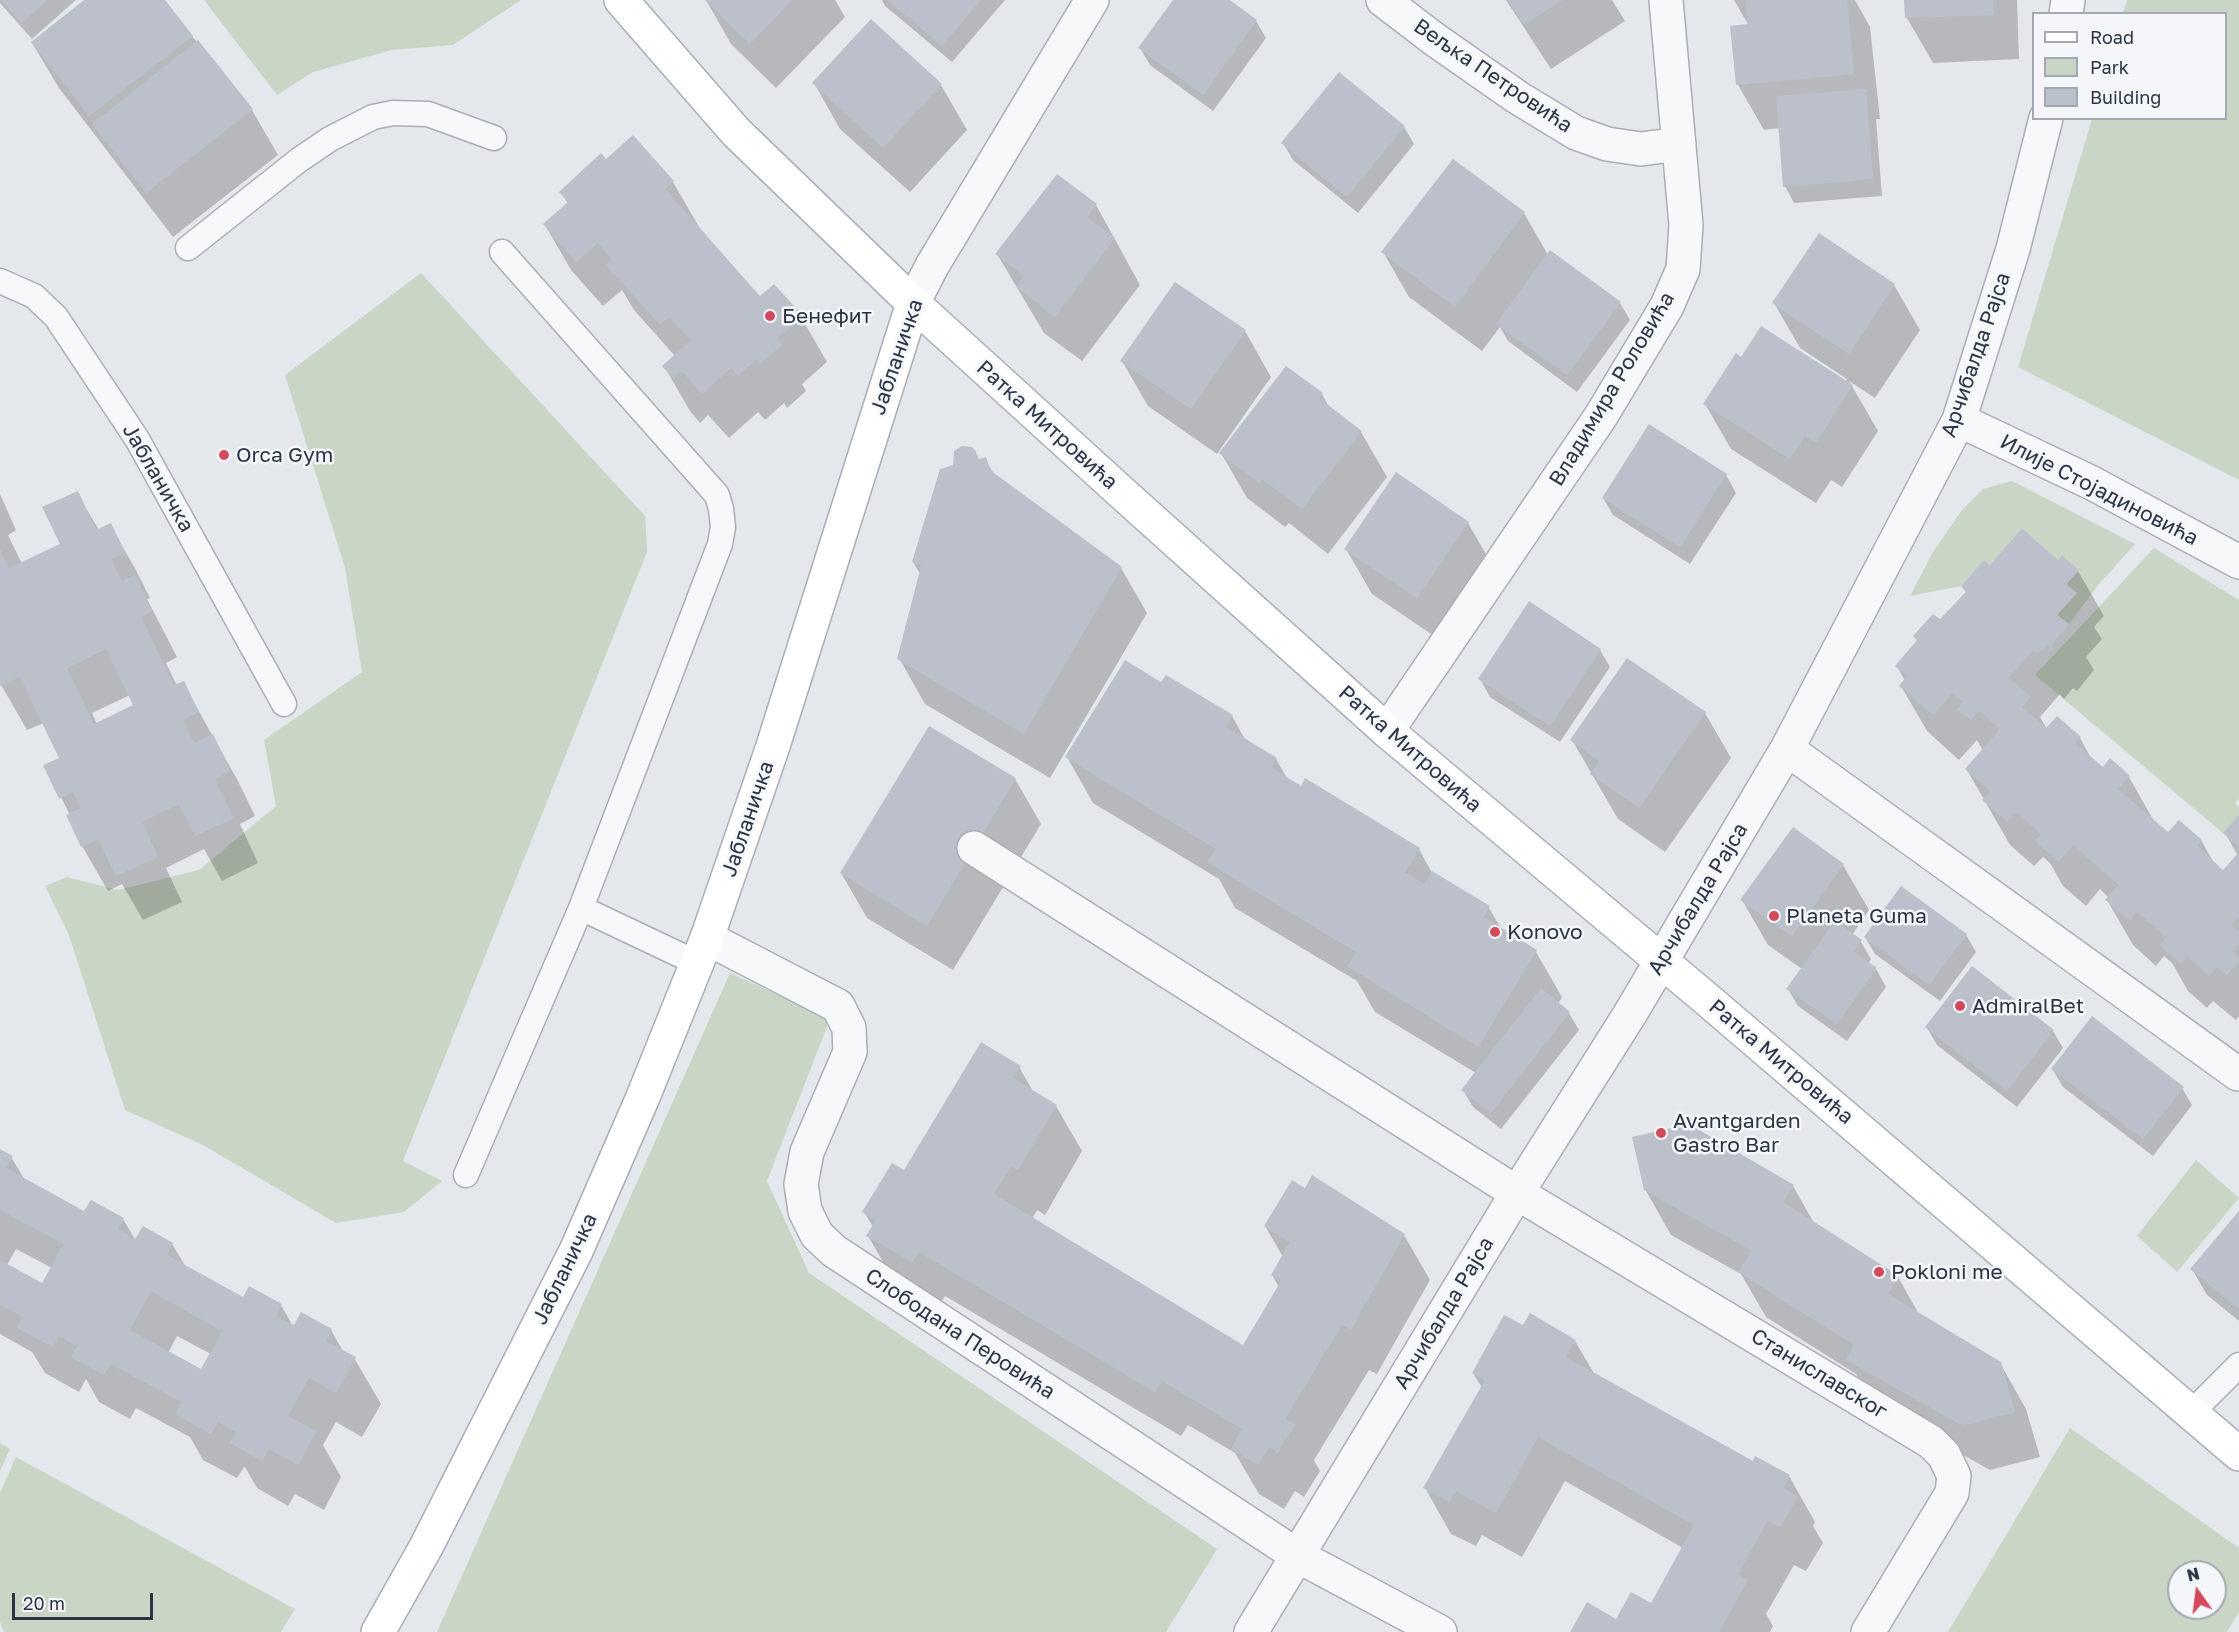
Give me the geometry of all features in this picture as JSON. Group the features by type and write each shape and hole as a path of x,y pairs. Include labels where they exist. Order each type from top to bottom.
{"main road":[{"name":"Ратка Митровића","path":"621,0 736,132 913,303 1387,731 2239,1454"},
{"name":"Јабланичка","path":"378,1632 426,1546 576,1251 644,1097 702,950 773,746 913,303"}],"street":[{"name":"Јабланичка","path":"913,303 932,266 1092,0"},
{"name":"Вељка Петровића","path":"1383,0 1517,97 1576,133 1607,144 1641,149 1679,144"},
{"name":"Владимира Роловића","path":"1387,731 1601,416 1667,306 1683,269 1686,225 1666,0"},
{"name":"Арчибалда Рајса","path":"1251,1632 1517,1193 1630,1014 1787,748 1959,420 2013,249 2045,120"},
{"name":"Илије Стојадиновића","path":"1959,420 2092,483 2239,562"},
{"path":"1787,748 2238,1073"},
{"name":"Станиславског","path":"974,848 1517,1193 1931,1442 1944,1455 1954,1476 1952,1493 1868,1632"},
{"name":"Слободана Перовића","path":"702,950 838,1006 849,1028 850,1052 807,1152 801,1184 805,1210 817,1235 844,1257 1298,1556 1440,1632"}],"lane":[{"path":"188,248 299,160 330,139 372,117 393,112 428,114 494,138"},
{"path":"466,1175 581,908 720,544 723,527 717,495 502,252"},
{"name":"Јабланичка","path":"0,281 34,296 56,317 137,439 284,704"},
{"path":"581,908 702,950"},
{"path":"2191,1413 2239,1365"}],"green space":[{"path":"204,0 521,0 453,45 392,50 313,72 277,95"},
{"path":"2127,0 2239,0 2239,480 2018,367 2092,120 2227,120 2227,12 2123,12"},
{"path":"421,273 645,516 647,552 403,1161 442,1181 404,1212 336,1223 203,1145 125,1110 69,935 45,886 67,877 118,890 199,870 276,806 264,740 362,672 345,568 285,375"},
{"path":"2012,481 2135,544 2100,583 2069,624 2057,615 2066,584 2079,570 2062,555 2058,560 2022,528 1990,565 1984,560 1961,586 1910,596 1933,552 1962,510 1983,489"},
{"path":"2154,548 2239,600 2239,798 2235,803 2239,807 2239,814 2223,833 2035,675"},
{"path":"730,973 830,1019 767,1181 809,1273 1217,1549 1166,1632 437,1632"},
{"path":"2196,1160 2239,1198 2177,1272 2137,1236"},
{"path":"2070,1428 2239,1548 2239,1612 2227,1632 1948,1632"},
{"path":"0,1443 10,1449 0,1471"},
{"path":"16,1457 295,1609 281,1632 4,1632 0,1622 0,1493"}],"building":[{"path":"1,0 47,0 22,23"},
{"path":"84,0 165,0 193,36 89,116 31,42"},
{"path":"705,0 792,0 750,44"},
{"path":"887,0 981,0 942,46"},
{"path":"1173,0 1230,0 1257,20 1203,95 1138,48"},
{"path":"1508,0 1562,0 1524,25"},
{"path":"1745,0 1847,0 1854,74 1736,85 1730,26 1748,24"},
{"path":"1904,0 1993,0 1994,15 1905,18"},
{"path":"871,19 942,84 883,148 812,83"},
{"path":"198,40 253,109 146,193 92,124"},
{"path":"1339,72 1405,126 1347,197 1281,143"},
{"path":"1866,89 1873,179 1783,187 1776,96"},
{"path":"633,135 674,181 665,189 760,296 774,284 803,316 777,339 782,345 760,364 757,359 738,376 731,368 702,394 682,371 673,379 662,366 691,340 669,317 660,325 606,265 612,259 598,243 576,262 543,224 568,202 559,192 601,153 606,159"},
{"path":"1453,159 1525,212 1455,307 1381,252"},
{"path":"1057,174 1097,204 1087,217 1115,238 1055,317 1016,287 1024,276 995,254"},
{"path":"1819,233 1895,284 1849,354 1772,303"},
{"path":"1550,250 1621,302 1567,375 1496,324"},
{"path":"1175,282 1246,330 1191,409 1120,361"},
{"path":"1761,326 1853,385 1816,443 1805,436 1790,459 1703,404 1736,353 1741,357"},
{"path":"1286,366 1323,393 1319,398 1362,431 1302,509 1262,479 1259,483 1219,453"},
{"path":"1649,424 1727,474 1680,547 1602,498"},
{"path":"962,446 972,447 979,459 986,457 990,470 1122,567 1024,734 897,659 921,566 912,562 940,469 953,465 954,451"},
{"path":"1396,472 1469,522 1417,598 1344,549"},
{"path":"78,491 96,530 111,523 125,552 111,559 122,581 135,575 152,611 141,617 174,685 184,681 199,712 183,720 194,743 213,734 231,771 215,779 234,818 195,836 179,804 142,822 158,857 116,876 98,839 81,847 66,815 81,808 73,792 59,799 43,765 59,758 20,677 0,686 0,549 9,568 60,544 42,507","holes":["106,649 133,705 94,724 67,668"]},
{"path":"2022,528 2058,560 2062,555 2079,570 2066,584 2077,593 2057,615 2069,624 2050,647 2047,644 2038,654 2033,650 2009,678 2031,697 2022,707 2046,728 2057,716 2081,737 2075,743 2103,767 2110,758 2130,776 2118,789 2168,832 2179,820 2202,840 2197,846 2223,870 2239,852 2239,916 2231,925 2239,932 2239,944 2232,952 2239,958 2239,961 2227,975 2217,967 2209,976 2187,956 2181,964 2160,945 2166,937 2137,912 2130,921 2105,900 2119,885 2073,845 2059,862 2035,841 2041,834 2016,812 2007,822 1982,800 1990,791 1965,769 2000,729 1979,711 1971,720 1957,709 1963,702 1952,693 1933,715 1899,686 1907,676 1895,666 1917,640 1913,636 1933,614 1940,619 1966,592 1961,586 1984,560 1990,565"},
{"path":"1529,601 1601,649 1550,726 1478,679"},
{"path":"1627,658 1706,712 1639,808 1590,774 1599,761 1570,740"},
{"path":"1125,660 1161,682 1166,675 1233,715 1226,727 1277,758 1271,767 1301,786 1305,778 1420,848 1405,872 1424,884 1432,871 1490,906 1484,917 1537,950 1478,1047 1347,966 1356,952 1207,862 1216,849 1065,757"},
{"path":"929,726 1016,778 927,926 840,873"},
{"path":"2239,814 2239,847 2223,833"},
{"path":"1793,827 1844,864 1792,936 1740,900"},
{"path":"1901,886 1967,934 1929,985 1864,937"},
{"path":"1835,921 1862,940 1854,952 1877,968 1837,1024 1786,989"},
{"path":"1972,966 2054,1030 2007,1091 1925,1027"},
{"path":"1541,988 1570,1012 1491,1113 1461,1090"},
{"path":"2092,1016 2184,1087 2143,1139 2051,1069"},
{"path":"981,1042 1021,1066 1013,1078 1057,1105 1018,1170 1011,1166 994,1194 1243,1345 1281,1281 1271,1275 1290,1242 1264,1226 1292,1180 1305,1188 1312,1175 1405,1234 1351,1330 1342,1325 1285,1419 1295,1424 1278,1453 1269,1447 1258,1465 1231,1449 1242,1429 1162,1381 1155,1392 919,1252 912,1262 866,1236 876,1220 862,1212 892,1163 904,1170"},
{"path":"1689,1124 1794,1185 1783,1202 1899,1276 1888,1294 2001,1362 2015,1412 1963,1426 1846,1360 1854,1345 1738,1272 1752,1251 1644,1190 1632,1137"},
{"path":"0,1149 13,1156 6,1168 84,1211 91,1200 124,1218 118,1229 135,1239 143,1226 173,1243 167,1255 243,1297 249,1286 282,1304 276,1316 294,1325 301,1312 332,1329 326,1341 356,1357 336,1393 309,1378 288,1416 316,1431 298,1465 269,1449 262,1461 230,1443 236,1432 218,1422 211,1434 175,1414 182,1402 110,1364 104,1375 71,1357 77,1346 59,1336 53,1347 17,1328 23,1317 0,1304 0,1260 42,1283 64,1244 0,1210","holes":["151,1291 222,1331 201,1369 130,1330"]},
{"path":"2239,1211 2239,1309 2190,1269"},
{"path":"1530,1313 1576,1340 1566,1357 1753,1461 1755,1456 1790,1475 1783,1488 1798,1497 1780,1527 1768,1520 1738,1574 1748,1580 1719,1632 1570,1632 1587,1602 1616,1619 1631,1592 1651,1603 1694,1525 1538,1437 1496,1513 1456,1491 1449,1502 1423,1488 1485,1380 1472,1373 1504,1315 1523,1325"}],"place":[{"name":"Бенефит","path":"770,316"},
{"name":"Orca Gym","path":"224,455"},
{"name":"Planeta Guma","path":"1774,916"},
{"name":"Konovo","path":"1495,932"},
{"name":"AdmiralBet","path":"1960,1006"},
{"name":"Avantgarden Gastro Bar","path":"1661,1133"},
{"name":"Pokloni me","path":"1879,1272"}]}
